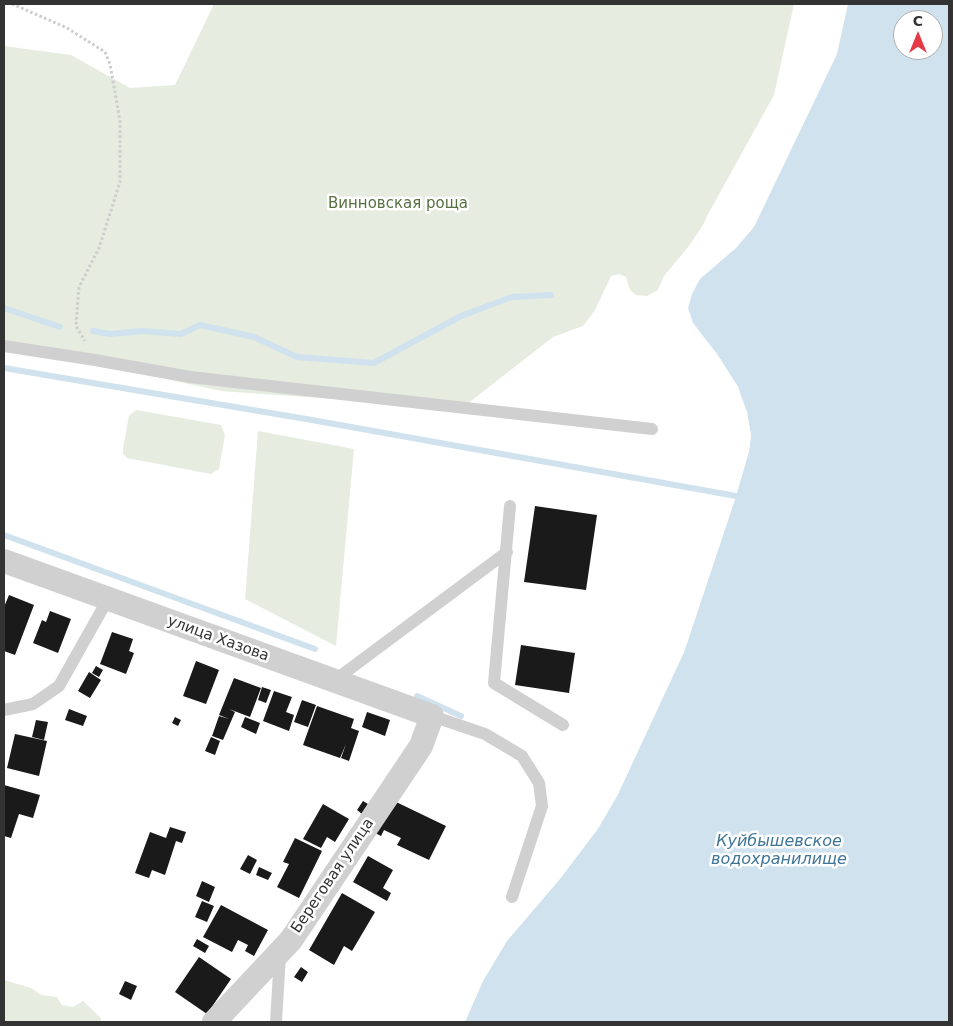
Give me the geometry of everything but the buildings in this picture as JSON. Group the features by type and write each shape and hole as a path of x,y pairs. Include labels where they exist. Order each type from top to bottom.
{"street":[{"name":"улица Хазова","path":"4,561 432,716"},
{"name":"Береговая улица","path":"214,1022 291,940 420,746 432,716"}],"lane":[{"path":"4,346 190,377 652,429"},
{"path":"510,506 494,683 563,725"},
{"path":"335,680 507,552"},
{"path":"4,710 33,704 59,686 108,599"},
{"path":"432,716 485,734 522,756 539,783 542,806 512,897"},
{"path":"276,1022 280,952"}],"path":[{"path":"12,4 67,28 105,52 110,64 120,121 120,182 99,248 79,287 76,326 95,360"}],"green space":[{"name":"Винновская роща","path":"214,4 794,4 774,95 703,225 689,246 664,276 658,290 647,296 636,295 630,290 626,277 619,274 611,276 595,310 583,326 553,337 462,408 221,391 4,343 4,46 71,55 130,88 175,85"},
{"path":"136,410 221,425 225,435 219,469 211,474 127,458 123,454 123,448 129,416"},
{"path":"258,431 354,449 336,646 245,599"},
{"path":"4,980 31,988 41,995 57,997 62,1005 73,1007 83,1001 100,1017 102,1022 4,1022"}],"water":[{"name":"Куйбышевское водохранилище","path":"848,4 949,4 949,1022 465,1022 483,981 507,941 560,879 597,830 617,796 684,652 736,496 749,451 751,436 747,412 738,387 717,354 693,323 688,308 692,294 700,279 736,248 754,227 837,54"}],"pier":[{"path":"689,321 717,354 738,387 749,424 751,436 749,451 684,652 617,796 597,830 588,838 615,794 682,651 734,495 746,451 747,424 735,388 715,355"}],"waterway":[{"path":"93,331 110,334 142,331 181,334 200,325 254,337 297,357 374,363 461,316 512,297 551,295"},
{"path":"4,308 60,327"},
{"path":"4,368 312,420 736,496"},
{"path":"4,535 315,649"},
{"path":"417,696 461,716"}]}
